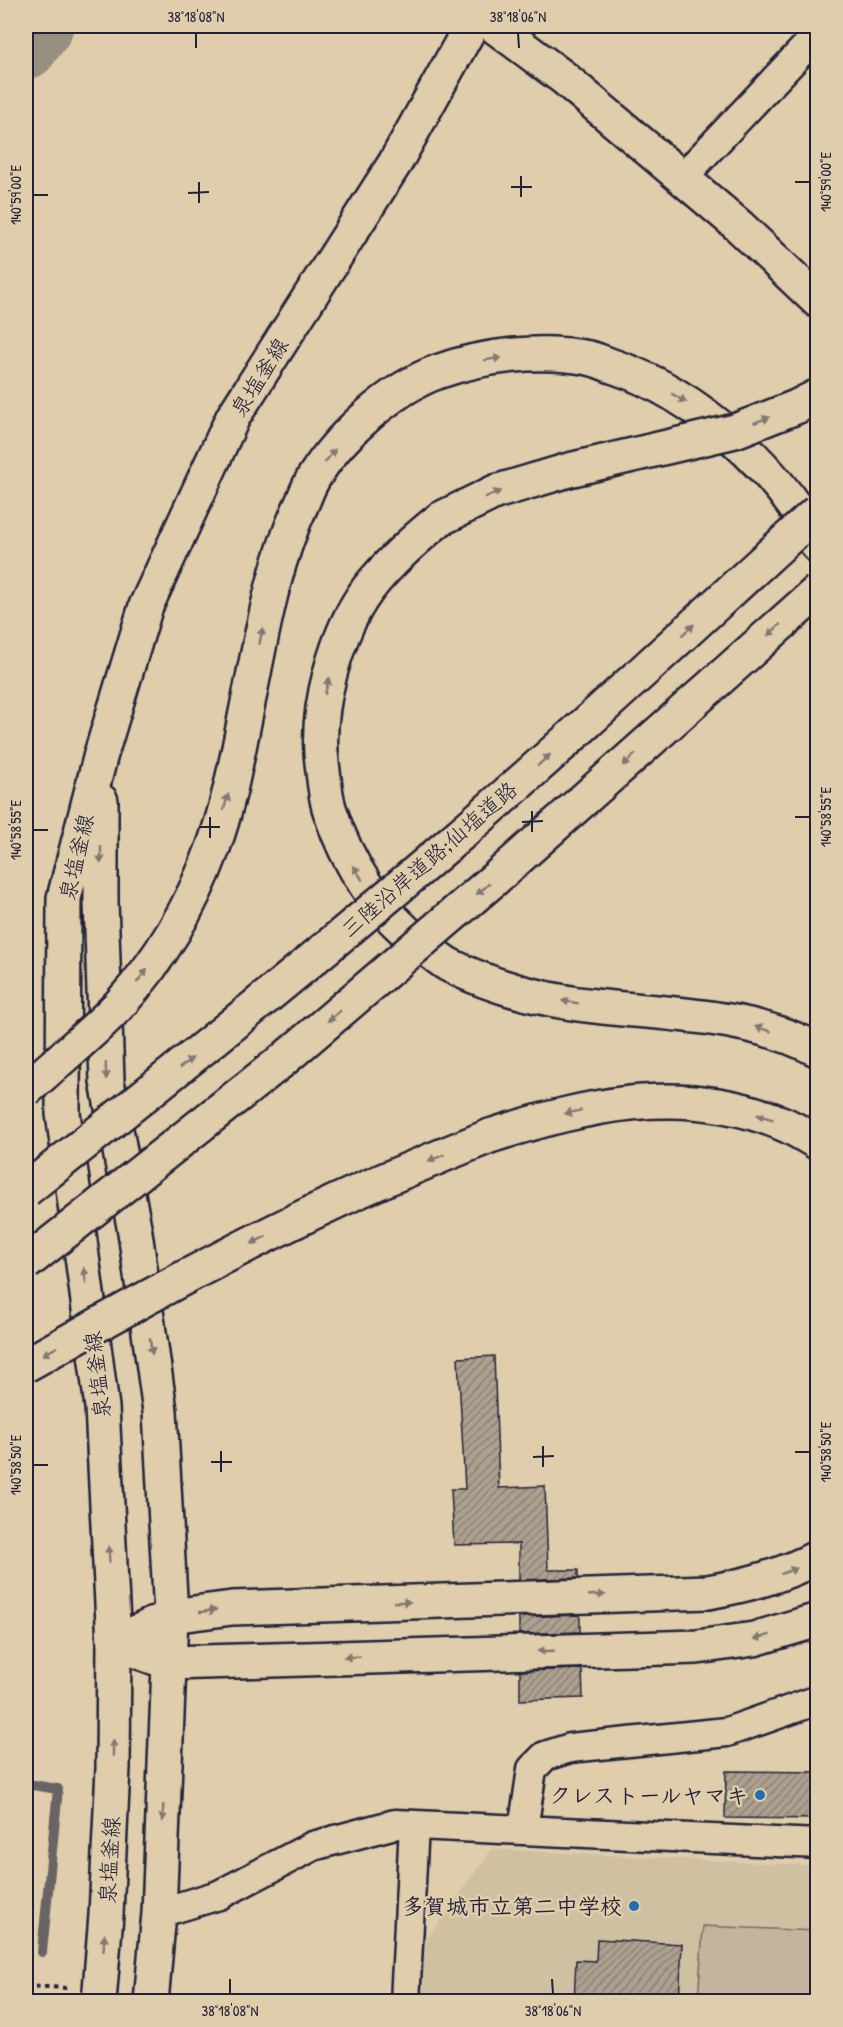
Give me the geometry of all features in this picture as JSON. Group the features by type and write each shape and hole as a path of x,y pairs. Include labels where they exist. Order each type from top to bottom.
{"main road":[{"name":"泉塩釜線","path":"99,2001 106,1914 112,1779 114,1643 102,1407 63,1113 64,898 101,754 146,606 233,417 395,163 471,26"},
{"path":"494,26 564,78 739,226 818,301"},
{"path":"26,1090 119,1005 156,960 187,906 213,848 231,783 273,582 288,532 314,477 348,433 389,398 436,373 491,358 540,354 590,358 637,374 688,403 737,442 778,486 818,546"},
{"path":"818,396 735,431 569,470 495,492 440,519 402,550 367,590 341,639 325,692 321,752 329,806 347,855 372,896 404,931 447,964 493,983 547,999 740,1022 797,1039 818,1050"},
{"name":"三陸沿岸道路;仙塩道路","path":"26,1190 238,1022 449,844 645,670 818,511"},
{"path":"26,1263 283,1060 497,877 818,591"},
{"name":"泉塩釜線","path":"101,754 101,901 107,1081 135,1232 160,1411 171,1616 159,1913 151,2001"},
{"path":"26,1365 219,1260 336,1202 490,1136 549,1117 598,1107 646,1101 695,1102 739,1109 782,1123 818,1143"},
{"path":"114,1643 171,1616 232,1608 708,1592 754,1583 797,1568 818,1557"},
{"path":"114,1643 169,1663 697,1647 754,1640 818,1620"}],"street":[{"path":"682,178 818,34"},
{"path":"523,1830 532,1769 545,1756 570,1748 727,1732 818,1700"},
{"path":"159,1913 219,1895 313,1846 395,1824 818,1844"},
{"path":"405,2001 414,1825"}],"shaded area":[{"name":"多賀城市立第二中学校","path":"492,1849 817,1866 817,2001 419,2002 421,1947"},
{"path":"703,1926 817,1931 817,2001 698,2001"}],"building":[{"path":"494,1356 499,1488 545,1486 548,1570 578,1570 578,1578 519,1580 519,1544 454,1545 451,1489 465,1489 458,1358"},
{"path":"580,1615 580,1632 519,1634 519,1617"},
{"path":"582,1669 583,1698 520,1700 520,1671"},
{"name":"クレストールヤマキ","path":"726,1771 818,1772 818,1819 725,1818"},
{"path":"597,1939 682,1944 679,2001 574,2001 576,1960 596,1961"}],"waterway":[{"path":"26,48 42,26"},
{"path":"26,1784 58,1789 42,1952"}],"place":[{"name":"クレストールヤマキ","path":"760,1795"},
{"name":"多賀城市立第二中学校","path":"634,1906"}]}
